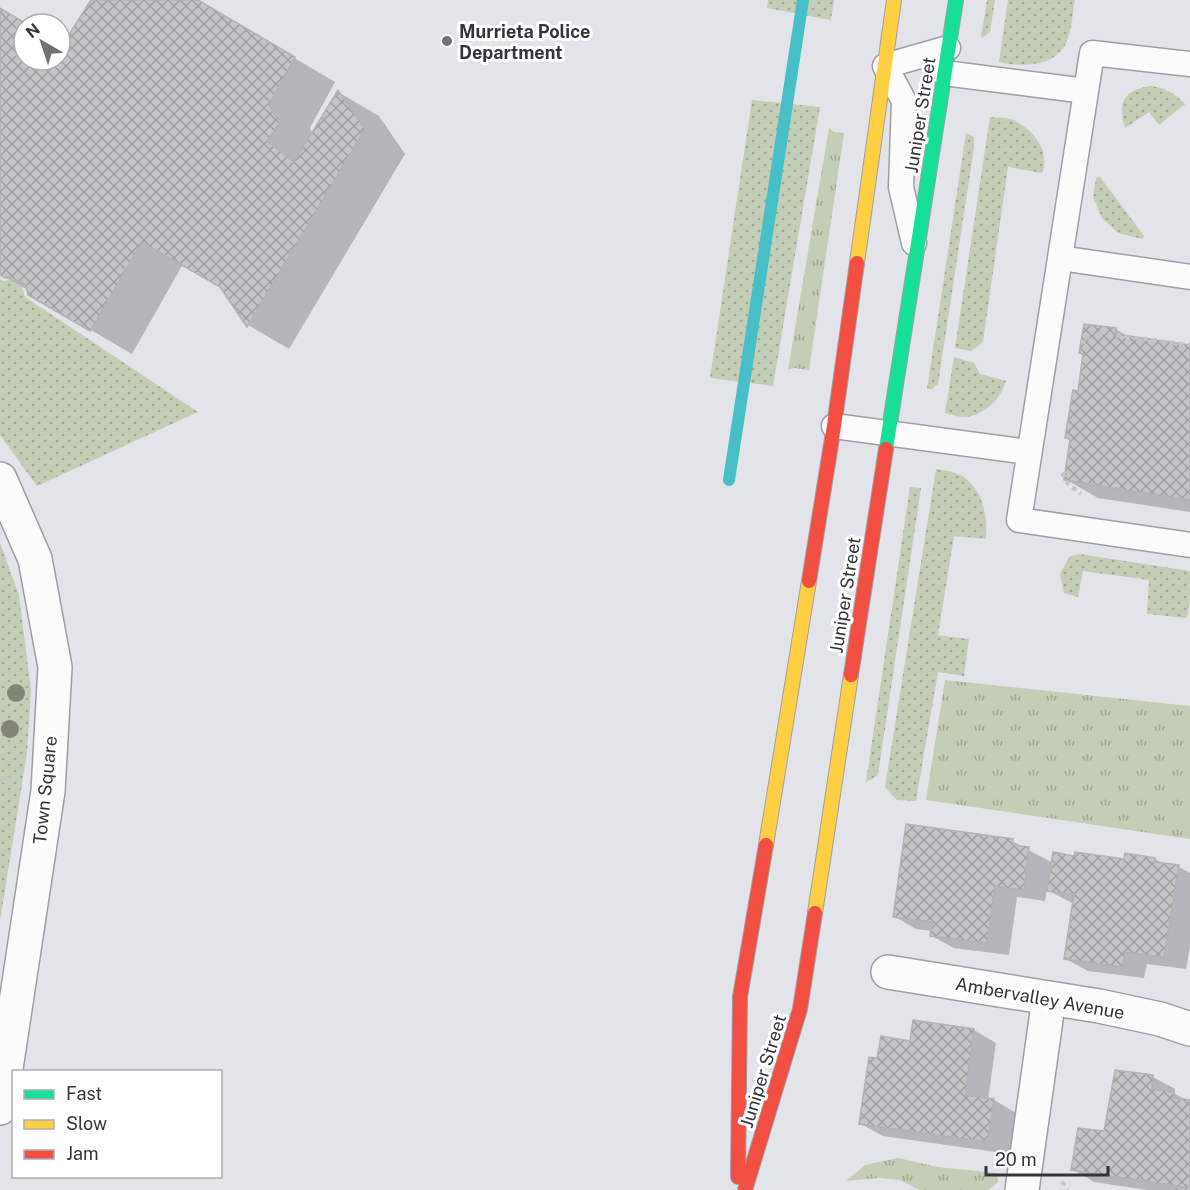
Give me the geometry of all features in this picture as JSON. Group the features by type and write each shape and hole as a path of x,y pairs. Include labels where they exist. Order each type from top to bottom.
{"street":[{"name":"Juniper Street","path":"738,1190 740,996 834,426 894,0"},
{"name":"Juniper Street","path":"745,1190 800,1009 956,0"},
{"name":"Town Square","path":"0,479 34,559 55,667 48,791 0,1108"},
{"name":"Ambervalley Avenue","path":"888,972 1150,1017 1190,1029"},
{"path":"1022,1190 1049,998"}],"lane":[{"path":"916,254 901,187 904,101 885,66 948,48"},
{"path":"1190,64 1092,53 1019,520 1190,545"},
{"path":"944,73 1086,91"},
{"path":"1060,258 1190,277"},
{"path":"834,426 1028,452"}],"path":[{"path":"1076,342 1090,343 1092,332 1190,345"},
{"path":"1059,468 1068,484 1083,496"},
{"path":"1058,1176 1068,1190"}],"green space":[{"path":"768,0 834,0 831,20 767,8"},
{"path":"987,0 995,0 990,32 981,38"},
{"path":"1008,0 1075,0 1069,36 1058,54 1034,64 1016,65 999,62"},
{"path":"1151,86 1170,92 1185,104 1159,125 1149,112 1125,128 1122,111 1125,99 1134,91"},
{"path":"752,100 820,107 773,386 710,378"},
{"path":"990,117 1011,119 1027,129 1042,149 1044,165 1042,173 1008,167 983,342 971,351 955,348"},
{"path":"829,128 834,132 844,133 809,370 794,368 788,370"},
{"path":"966,133 974,137 974,148 938,384 932,389 927,389"},
{"path":"1100,177 1144,236 1142,239 1118,233 1102,218 1093,197 1096,178"},
{"path":"0,279 9,280 22,287 25,297 198,412 37,486 0,435"},
{"path":"954,357 974,363 980,374 1006,381 1004,388 991,405 971,416 959,417 945,413"},
{"path":"936,469 961,475 976,490 985,513 986,539 954,536 938,635 969,639 964,676 938,672 916,801 897,800 885,787"},
{"path":"910,487 921,488 878,775 866,782"},
{"path":"0,543 19,595 31,690 27,753 0,921"},
{"path":"1079,554 1190,571 1190,601 1187,618 1147,614 1149,580 1083,571 1078,597 1064,593 1060,574 1069,557"},
{"path":"945,680 1190,706 1190,839 926,800"},
{"path":"898,1158 938,1167 997,1173 998,1182 989,1190 919,1190 900,1180 879,1178 846,1181 865,1165"}],"building":[{"path":"91,0 198,0 295,57 269,104 281,121 267,141 294,162 338,90 365,129 247,327 220,287 142,242 90,331 28,295 26,285 9,276 5,278 0,275 0,8 12,15 12,72 72,72 72,30"},
{"path":"1084,324 1116,328 1116,334 1190,345 1190,500 1064,480 1070,439 1065,438 1073,390 1078,391 1083,354 1079,353"},
{"path":"906,824 1013,839 1012,845 1029,847 1024,890 995,886 987,943 930,936 932,922 893,917"},
{"path":"1053,852 1074,856 1075,852 1124,859 1125,853 1155,858 1155,862 1179,865 1164,957 1125,952 1122,967 1064,959 1074,894 1047,891"},
{"path":"913,1020 974,1029 965,1095 994,1099 988,1142 859,1124 869,1057 877,1058 881,1036 910,1041"},
{"path":"1115,1070 1153,1075 1152,1089 1174,1092 1174,1098 1190,1100 1190,1188 1071,1170 1078,1128 1104,1131"}],"waterway":[{"path":"729,480 803,0"}],"traffic: fast":[{"path":"886,449 956,0"}],"traffic: slow":[{"path":"857,263 894,0"},
{"path":"766,845 809,581"},
{"path":"815,913 851,675"}],"traffic: jam":[{"path":"809,581 857,263"},
{"path":"851,675 886,449"},
{"path":"738,1177 740,997 766,845"},
{"path":"745,1190 800,1009 815,913"}],"place":[{"name":"Murrieta Police Department","path":"447,41"}]}
